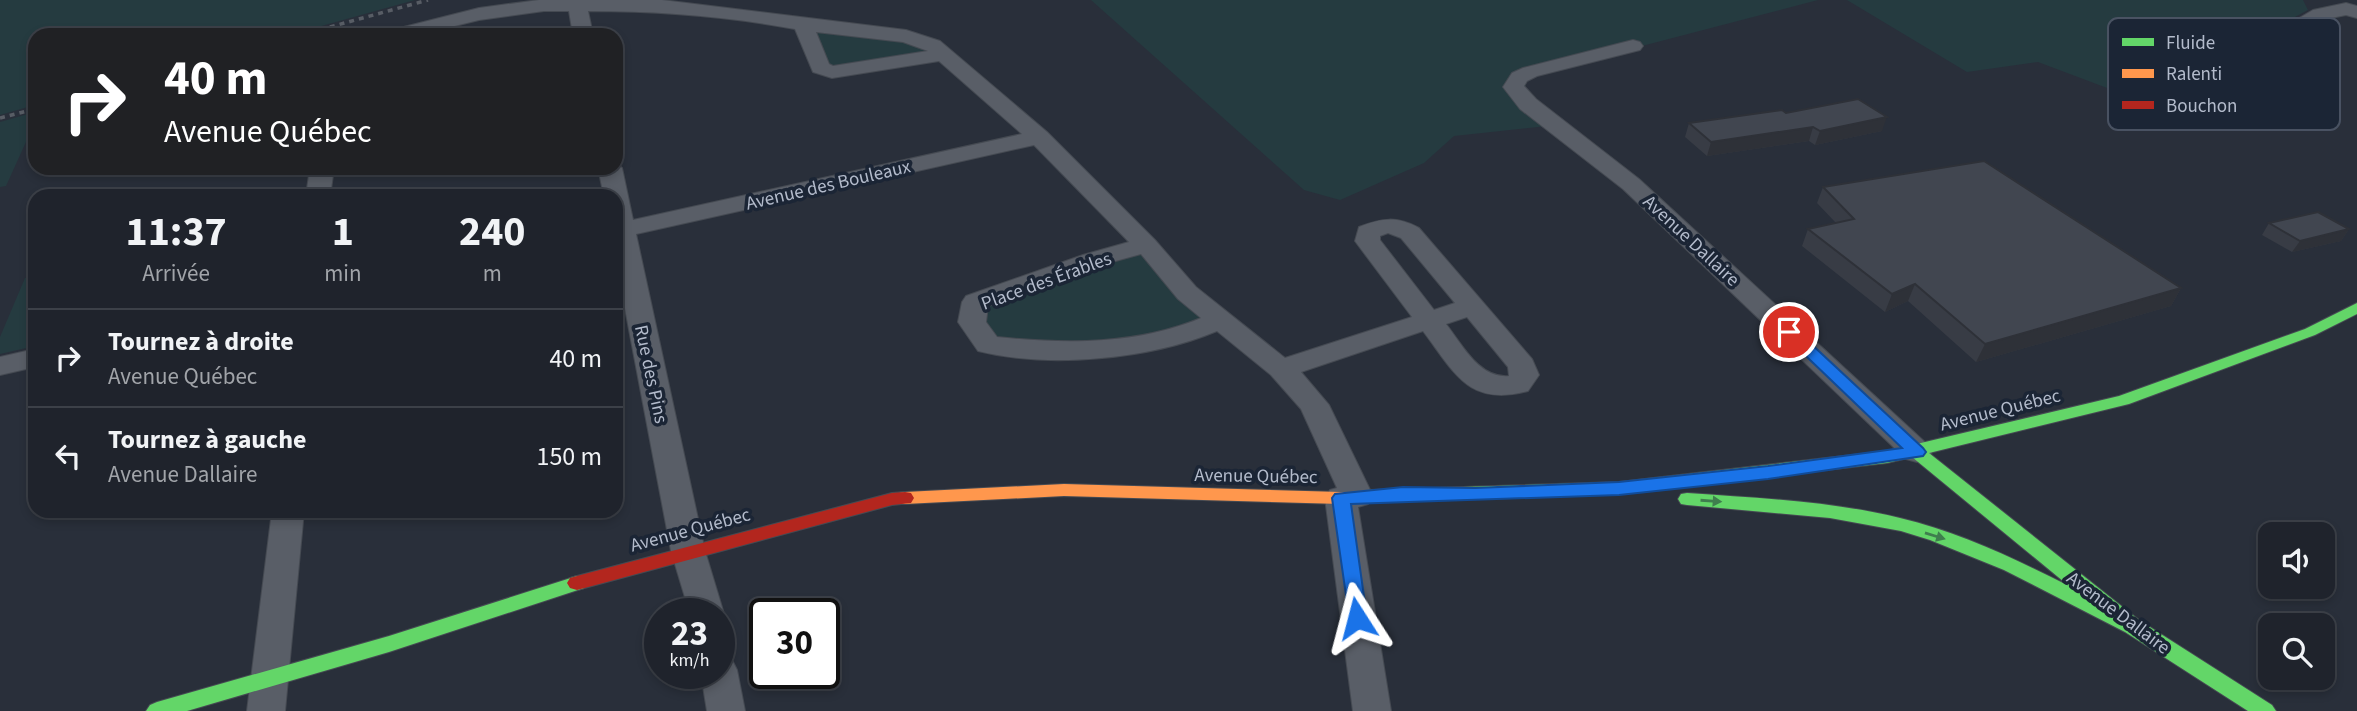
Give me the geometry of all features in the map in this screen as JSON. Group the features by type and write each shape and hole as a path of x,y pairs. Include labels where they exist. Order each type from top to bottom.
{"street":[{"name":"Place des Érables","path":"423,28 479,14 544,5 662,6 906,36 933,45 1039,137 1146,246 1187,293 1281,369 1314,405 1349,497 1371,711"},
{"path":"577,5 582,28"},
{"path":"2312,18 2320,13 2346,9 2357,12"},
{"path":"803,25 820,68 832,72 944,54"},
{"name":"Avenue Dallaire","path":"1633,46 1530,72 1519,77 1513,87 1528,104 1631,184 1917,452 2132,626 2265,711"},
{"name":"Avenue des Bouleaux","path":"623,229 1039,137"},
{"path":"1392,226 1410,233 1472,306 1522,365 1525,375 1518,384 1494,387 1477,380 1367,241 1368,232 1392,226"},
{"name":"Place des Érables","path":"1146,246 1092,260 975,302 972,322 988,345 1042,351 1131,348 1192,334 1220,320"},
{"name":"Rue des Pins","path":"623,249 688,551 702,598"},
{"path":"1281,369 1472,306"},
{"name":"Avenue Québec","path":"158,711 268,695 688,551 892,499 1064,490 1349,497 1619,488 1760,474 1917,452 2123,400 2297,337 2357,308"},
{"path":"0,366 28,360"},
{"path":"1619,488 1699,500 1820,509 1897,524 1968,546 2132,626"},
{"path":"268,695 287,518"},
{"path":"722,689 726,711"}],"green space":[{"path":"0,0 415,0 314,28 28,28 28,107 0,115"},
{"path":"1091,0 1818,0 1546,71 1526,80 1525,89 1557,125 1454,136 1424,163 1340,200 1304,190"},
{"path":"1847,0 2303,0 2308,10 2293,18 2108,18 2108,88 2038,62 1967,72"},
{"path":"803,25 906,36 944,54 832,72"},
{"path":"28,114 28,137 6,186 0,187 0,122"},
{"path":"1146,245 1220,320 1131,348 988,345 975,302"},
{"path":"28,277 28,348 0,354 0,337 25,278"}],"building":[{"path":"1858,99 1887,117 1820,131 1813,127 1711,142 1689,123 1782,110 1786,113"},
{"path":"1984,161 2181,288 1985,344 1915,284 1892,294 1808,229 1854,219 1823,187"},
{"path":"2318,212 2349,229 2300,241 2269,223"}],"railway":[{"path":"326,28 428,0"},
{"path":"0,118 28,111"}],"traffic: fast":[{"path":"1369,496 1619,488 1887,457 2123,400 2310,332 2357,308"},
{"path":"1917,452 2132,626 2265,711"},
{"path":"1687,499 1830,511 1901,524 1990,556 2132,626"},
{"path":"157,711 389,644 577,583"}],"traffic: slow":[{"path":"905,498 1064,490 1341,498 1369,496"}],"traffic: jam":[{"path":"577,583 892,499 905,498"}],"route":[{"path":"1357,618 1341,498 1619,488 1917,452 1789,332"}]}
